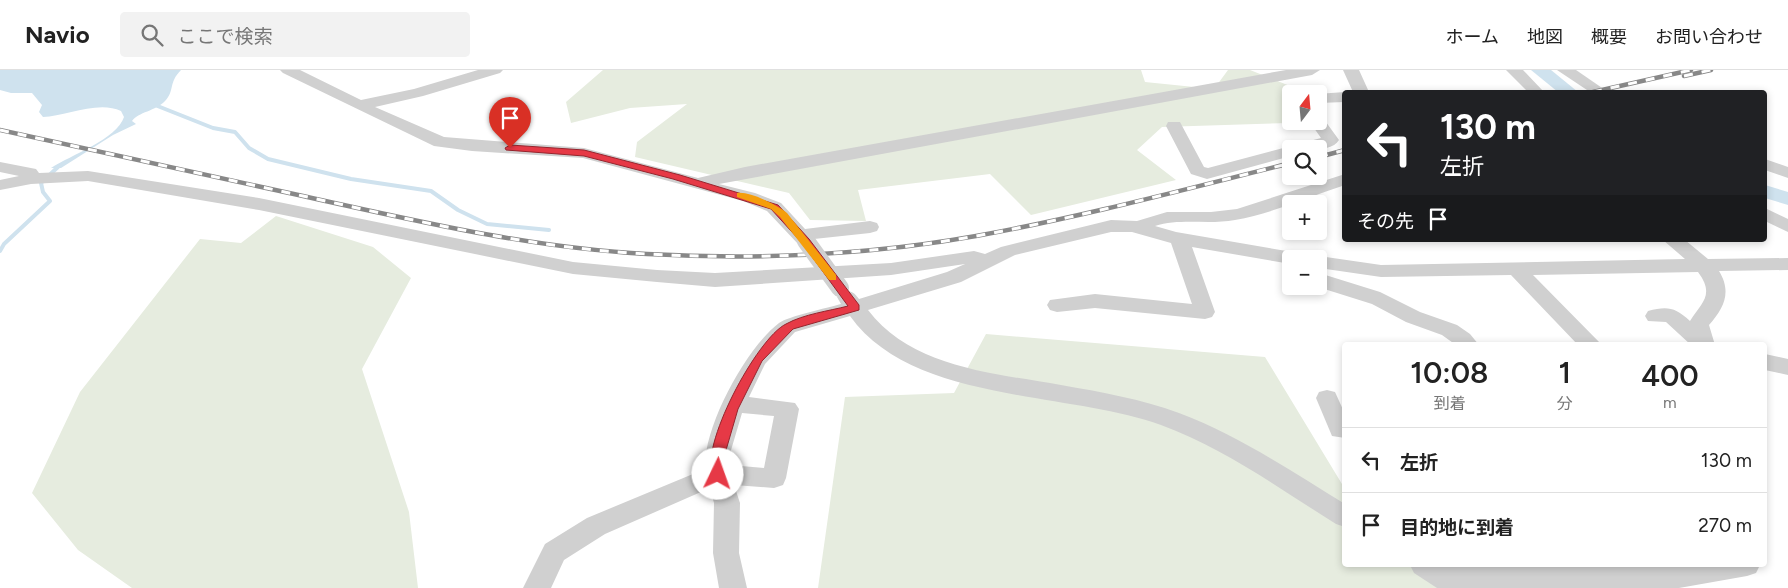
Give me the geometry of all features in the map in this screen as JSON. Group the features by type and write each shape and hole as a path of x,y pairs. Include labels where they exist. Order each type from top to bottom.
{"street":[{"path":"288,70 418,133 453,145 575,152 700,184 774,207 803,238 867,324 881,338 922,362 959,373 1129,407 1171,419 1241,452 1342,515"},
{"path":"360,105 417,93 495,70"},
{"path":"700,184 745,172 1312,70"},
{"path":"1351,70 1360,90"},
{"path":"1514,70 1534,90"},
{"path":"1565,70 1597,90"},
{"path":"1328,98 1342,97"},
{"path":"1174,126 1197,170 1207,174 1282,153"},
{"path":"1324,130 1331,140 1327,141"},
{"path":"1767,165 1788,173"},
{"path":"0,167 30,173 31,179"},
{"path":"0,185 31,179 88,176 259,204 573,268 657,276 715,280 891,269 974,257 986,262"},
{"path":"1139,228 1148,220 1220,217 1250,211 1342,180"},
{"path":"1767,180 1788,188"},
{"path":"1767,215 1788,226"},
{"path":"733,588 726,553 727,503 718,474 717,457 734,404 758,359 788,327 954,277 1008,251 1111,226 1139,228 1180,239 1282,257"},
{"path":"803,238 870,227"},
{"path":"1057,305 1096,301 1205,312 1180,239"},
{"path":"1675,242 1705,265 1713,277 1717,299 1712,312 1699,323 1698,329 1702,342"},
{"path":"1327,263 1381,271 1788,264"},
{"path":"1516,269 1588,342"},
{"path":"1327,282 1343,289 1368,295 1413,317 1448,329 1462,337 1466,342"},
{"path":"1655,316 1672,315 1700,342"},
{"path":"1767,362 1788,367"},
{"path":"1327,398 1340,430 1342,430"},
{"path":"538,588 554,552 596,526 718,474 774,478 787,409 734,404"},
{"path":"1426,567 1453,584 1719,567"}],"shaded area":[{"path":"603,70 1141,70 1145,82 1214,89 1228,70 1250,70 1288,85 1282,85 1282,123 1162,127 1137,150 1176,180 1031,215 990,174 858,190 866,221 810,220 789,193 635,157 637,142 687,104 630,108 571,123 566,102"},
{"path":"276,216 373,247 411,278 362,369 409,512 418,588 132,588 78,550 32,493 80,392 200,239 241,243"},
{"path":"986,334 1265,357 1342,484 1342,567 1422,567 1444,588 818,588 845,397 954,393"}],"water":[{"path":"0,70 181,70 174,79 170,94 165,101 135,118 132,121 136,124 113,135 61,168 51,168 92,146 112,132 120,125 124,117 121,111 103,107 43,117 39,112 42,105 32,93 11,93 0,90"}],"waterway":[{"path":"1540,70 1566,90"},
{"path":"155,105 213,128 235,132 249,148 268,159 351,179 431,191 458,210 487,224 549,230"},
{"path":"0,251 4,244 50,201 43,192 41,183 59,166"},
{"path":"1767,192 1788,199"}],"railway":[{"path":"1602,90 1691,70"},
{"path":"1684,76 1711,70"},
{"path":"0,130 389,215 517,240 604,251 688,256 771,256 854,252 976,236 1134,202 1282,165"},
{"path":"1327,155 1342,151"}],"slow traffic":[{"path":"740,195 774,207 784,215 806,241 832,278"}],"route":[{"path":"510,148 584,153 632,164 763,202 774,207 784,215 806,241 856,307 788,327 758,359 732,409 717,457 718,474"}]}
